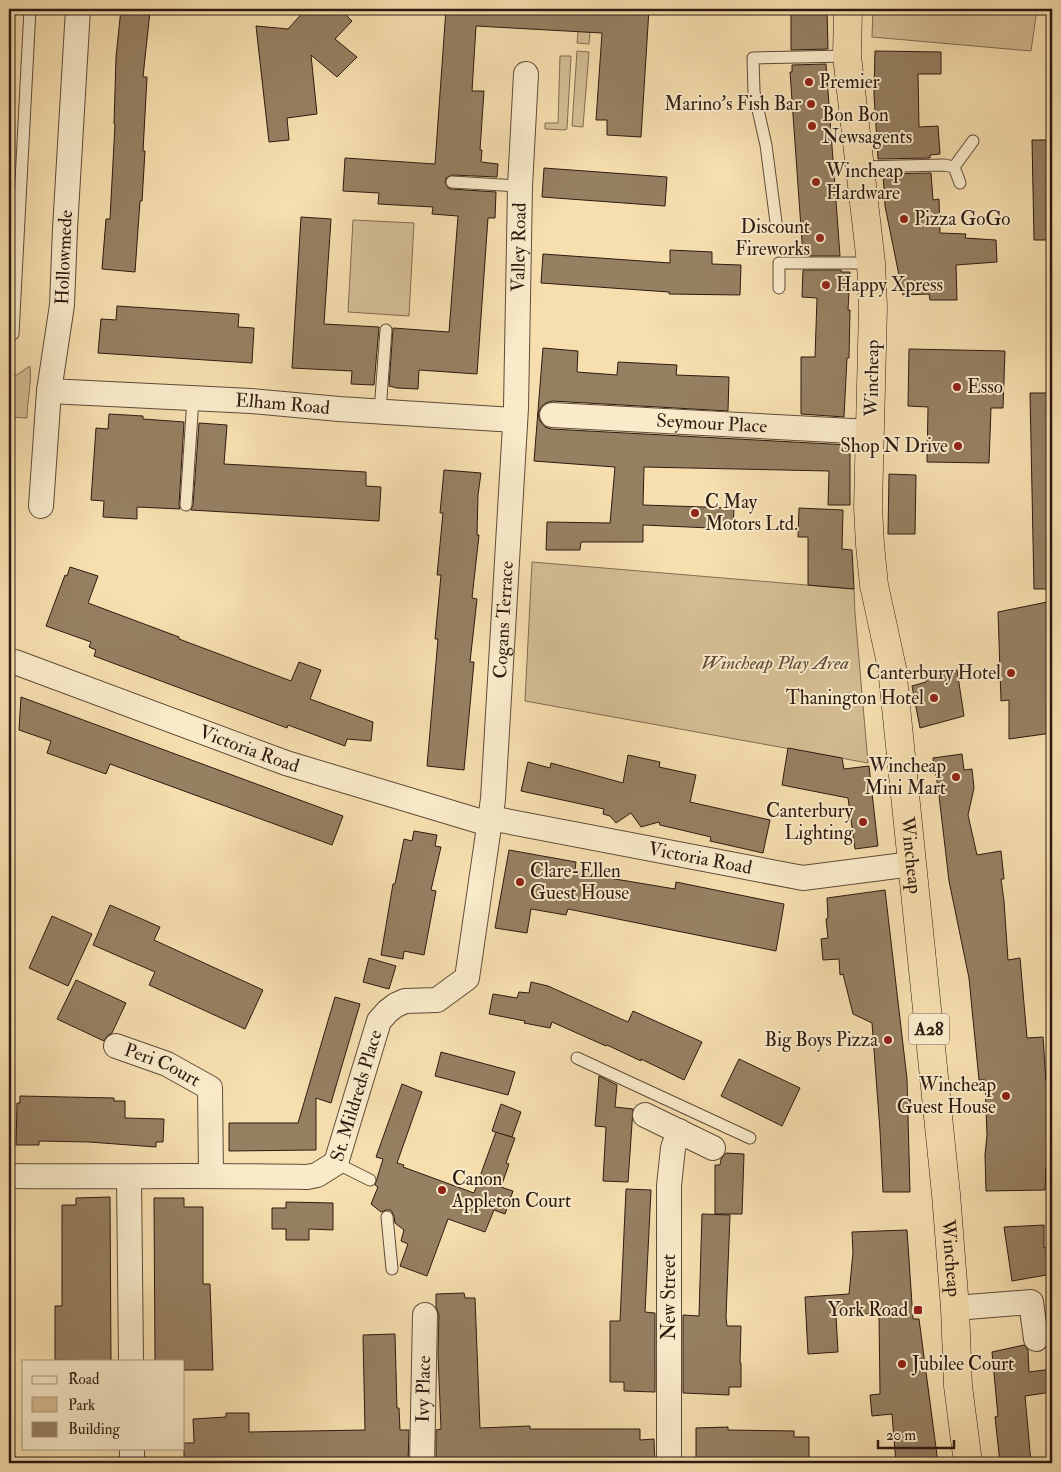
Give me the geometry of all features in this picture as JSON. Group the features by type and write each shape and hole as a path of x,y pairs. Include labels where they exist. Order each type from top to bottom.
{"highway":[{"name":"Wincheap","path":"848,9 847,56 871,264 873,307 868,507 870,545 874,585 892,668 945,1184 955,1308 958,1386 968,1463"}],"street":[{"name":"Hollowmede","path":"41,506 50,391 62,305 65,220 78,9"},
{"name":"Valley Road","path":"515,420 520,186 526,74"},
{"name":"Elham Road","path":"50,391 251,401 340,409 380,410 515,420"},
{"name":"Seymour Place","path":"552,415 871,432"},
{"name":"Cogans Terrace","path":"490,821 494,800 515,420"},
{"name":"Victoria Road","path":"15,662 286,763 490,821 803,878 912,864"},
{"name":"St. Mildreds Place","path":"9,1176 129,1177 211,1175 307,1177 317,1175 336,1163 379,1021 396,1005 405,1001 437,1000 467,978 490,821"},
{"name":"Peri Court","path":"116,1046 168,1064 210,1088 211,1175"},
{"path":"645,1115 684,1121 713,1148"},
{"name":"New Street","path":"669,1463 669,1186 673,1148 684,1121"},
{"path":"129,1177 131,1360"},
{"path":"955,1308 1031,1302 1036,1339"},
{"name":"Ivy Place","path":"422,1463 425,1315"},
{"path":"132,1450 132,1463"}],"lane":[{"path":"9,333 13,334 12,290 30,9"},
{"path":"776,222 766,145 754,92 753,58 847,56"},
{"path":"954,167 973,142"},
{"path":"860,167 944,165 954,167"},
{"path":"954,167 960,183"},
{"path":"452,182 520,186"},
{"path":"780,288 779,263 871,264"},
{"path":"380,410 386,330"},
{"path":"186,505 193,398"},
{"path":"577,1058 684,1121 750,1138"},
{"path":"336,1163 370,1180"},
{"path":"388,1217 392,1269"}],"green space":[{"path":"580,9 592,9 589,44 577,43"},
{"path":"873,9 1037,9 1031,51 872,37"},
{"path":"577,51 589,52 583,127 572,126"},
{"path":"560,56 571,56 567,129 545,129 545,123 558,123"},
{"path":"353,220 414,223 409,316 348,312"},
{"path":"30,366 27,418 9,417 9,380"},
{"name":"Wincheap Play Area","path":"532,562 854,589 868,763 525,701"}],"building":[{"path":"121,9 150,11 143,77 147,77 143,151 145,151 135,272 102,269 106,219 110,219 116,57"},
{"path":"306,9 340,9 352,21 335,39 357,57 337,77 311,55 317,114 287,118 289,140 269,142 256,26 288,29"},
{"path":"446,9 649,9 641,137 607,135 607,120 596,120 602,33 476,26 472,91 484,91 480,150 482,150 481,162 498,164 497,177 452,175 446,178 445,182 448,188 451,189 496,192 495,218 488,218 477,374 419,370 418,389 397,388 389,386 393,328 449,332 458,216 432,214 433,207 378,204 379,193 343,191 345,158 435,164"},
{"path":"791,9 827,9 828,49 791,50"},
{"path":"875,51 941,52 941,74 918,74 919,127 938,126 940,154 930,155 930,158 878,159 874,94"},
{"path":"826,64 840,256 803,256 790,72 792,72 792,65"},
{"path":"1032,140 1052,140 1052,240 1034,240"},
{"path":"544,168 667,177 665,206 542,197"},
{"path":"931,173 933,200 939,199 940,233 966,234 965,238 996,240 997,262 956,265 957,300 930,300 929,294 903,295 885,206 883,174"},
{"path":"301,217 331,219 324,324 379,327 374,385 351,384 352,371 292,368"},
{"path":"670,250 712,252 712,264 741,265 740,295 669,294 669,292 541,283 543,254 670,263"},
{"path":"803,270 841,270 841,272 850,272 848,310 850,310 849,358 847,358 844,417 801,414 801,357 815,357 817,298 802,297"},
{"path":"117,306 239,314 238,327 254,328 252,363 98,353 101,319 116,320"},
{"path":"543,348 578,351 577,372 617,375 618,362 677,365 676,375 729,377 728,411 552,401 541,407 538,414 540,421 545,427 551,429 849,445 850,505 828,505 829,471 644,467 643,505 734,508 733,529 643,525 643,542 581,542 580,550 546,550 547,522 610,523 615,467 534,461"},
{"path":"909,349 1005,351 1003,408 991,408 989,463 927,462 928,407 908,406"},
{"path":"1030,393 1052,393 1052,589 1034,589"},
{"path":"109,414 143,416 143,419 184,422 180,509 137,507 137,519 103,517 104,501 91,500 96,428 108,429"},
{"path":"199,423 227,425 224,464 366,472 366,486 381,487 379,521 191,510 193,505"},
{"path":"444,470 481,473 478,495 477,535 479,535 472,598 477,599 470,662 474,662 464,770 427,766 438,639 435,639 441,575 437,575 443,513 440,513"},
{"path":"889,474 916,475 915,534 888,534"},
{"path":"799,508 843,510 842,549 852,550 854,589 808,585 808,537 798,537"},
{"path":"70,567 98,576 88,603 291,681 299,662 321,670 310,699 373,722 371,741 347,739 345,746 288,725 287,728 94,656 96,650 89,647 91,642 46,626 65,575 67,576"},
{"path":"1052,601 1052,733 1009,739 1009,700 1001,701 998,612"},
{"path":"957,670 964,716 920,728 912,686 926,682 928,675"},
{"path":"21,697 343,816 332,845 110,764 106,774 47,753 51,741 19,730"},
{"path":"788,748 842,758 844,769 869,766 878,846 855,849 848,798 782,785"},
{"path":"962,754 964,770 972,769 974,788 968,815 977,855 1001,851 1004,879 1001,879 1008,960 1020,958 1027,1038 1043,1037 1046,1082 1052,1082 1052,1168 1046,1168 1045,1190 986,1191 985,1155 987,1135 985,1080 979,1080 969,978 949,881 933,758"},
{"path":"628,755 660,762 659,767 696,775 690,802 770,820 763,853 710,841 711,837 660,825 659,822 641,827 631,813 616,823 610,816 603,814 604,809 521,791 528,762 550,768 551,763 623,783"},
{"path":"414,831 437,835 435,846 441,847 431,890 436,891 424,955 404,951 403,959 381,955 393,884 395,884 404,839 412,841"},
{"path":"509,850 576,862 575,870 615,879 675,889 676,882 784,904 776,951 568,909 566,915 531,909 527,933 495,928"},
{"path":"885,890 907,1079 910,1192 883,1192 872,1023 853,1014 843,974 840,975 839,959 823,960 821,939 828,938 826,919 828,918 827,898"},
{"path":"110,905 160,927 154,940 263,990 245,1029 149,985 155,972 93,945"},
{"path":"52,916 92,934 68,986 29,968"},
{"path":"369,958 396,966 389,989 363,982"},
{"path":"76,980 126,1003 112,1033 104,1041 57,1019"},
{"path":"531,982 548,986 628,1022 633,1011 702,1042 684,1080 641,1059 641,1061 552,1022 550,1028 489,1014 493,994 517,998 519,992 529,993"},
{"path":"335,997 360,1004 331,1103 316,1098 316,1150 229,1151 229,1123 298,1123"},
{"path":"441,1052 515,1072 508,1095 435,1076"},
{"path":"739,1059 800,1088 782,1126 721,1096"},
{"path":"599,1076 617,1085 615,1107 633,1109 628,1182 603,1181 606,1127 595,1126"},
{"path":"402,1084 422,1092 397,1163 404,1165 403,1167 474,1193 496,1132 515,1138 506,1163 509,1164 501,1187 513,1191 505,1214 494,1210 485,1232 448,1219 427,1276 400,1266 408,1244 401,1241 404,1230 395,1223 391,1210 381,1212 371,1204 378,1187 375,1185 383,1159 376,1157"},
{"path":"20,1096 114,1098 114,1101 125,1101 125,1118 164,1119 163,1142 156,1142 156,1147 89,1142 39,1141 39,1145 16,1145 17,1103 20,1103"},
{"path":"501,1104 521,1112 512,1137 492,1131"},
{"path":"726,1153 744,1154 742,1214 715,1214 715,1165 720,1165 721,1159"},
{"path":"626,1189 651,1190 645,1312 655,1313 655,1392 624,1391 624,1382 610,1382 610,1321 620,1321"},
{"path":"110,1197 111,1360 55,1360 55,1306 62,1306 62,1205 76,1205 76,1198"},
{"path":"154,1198 184,1198 184,1207 203,1207 203,1284 210,1284 213,1370 185,1370 185,1360 155,1360"},
{"path":"286,1202 333,1203 333,1230 309,1229 309,1240 286,1240 286,1229 272,1229 272,1208 286,1208"},
{"path":"702,1214 730,1215 726,1317 727,1326 741,1326 741,1387 729,1387 729,1395 683,1393 683,1315 699,1316"},
{"path":"1044,1225 1044,1248 1052,1247 1052,1274 1012,1281 1004,1227"},
{"path":"907,1230 913,1319 919,1319 938,1463 896,1463 892,1414 872,1416 870,1395 880,1394 879,1313 836,1316 838,1352 808,1354 805,1297 849,1294 853,1253 852,1232"},
{"path":"464,1293 465,1298 475,1298 480,1428 530,1426 530,1429 640,1429 640,1440 654,1439 655,1463 542,1463 542,1460 436,1463 436,1430 441,1429 438,1353 439,1315 436,1307 436,1294"},
{"path":"395,1334 397,1408 399,1408 400,1430 409,1430 408,1463 184,1463 185,1443 194,1443 193,1419 226,1417 226,1413 249,1413 249,1432 365,1430 363,1335"},
{"path":"1024,1345 1028,1350 1029,1372 1052,1369 1052,1392 1025,1396 1031,1463 1000,1463 995,1417 998,1416 992,1352"},
{"path":"728,1427 728,1430 794,1431 794,1437 809,1437 809,1463 696,1463 696,1428"}],"place":[{"name":"Premier","path":"809,82"},
{"name":"Marino's Fish Bar","path":"811,104"},
{"name":"Bon Bon Newsagents","path":"812,126"},
{"name":"Wincheap Hardware","path":"816,182"},
{"name":"Pizza GoGo","path":"904,219"},
{"name":"Discount Fireworks","path":"820,238"},
{"name":"Happy Xpress","path":"826,285"},
{"name":"Esso","path":"957,387"},
{"name":"Shop N Drive","path":"958,446"},
{"name":"C May Motors Ltd.","path":"695,513"},
{"name":"Canterbury Hotel","path":"1011,673"},
{"name":"Thanington Hotel","path":"934,698"},
{"name":"Wincheap Mini Mart","path":"956,777"},
{"name":"Canterbury Lighting","path":"863,822"},
{"name":"Clare-Ellen Guest House","path":"520,882"},
{"name":"Big Boys Pizza","path":"888,1040"},
{"name":"Wincheap Guest House","path":"1006,1096"},
{"name":"Canon Appleton Court","path":"442,1190"},
{"name":"York Road","path":"918,1310"},
{"name":"Jubilee Court","path":"902,1364"}]}
